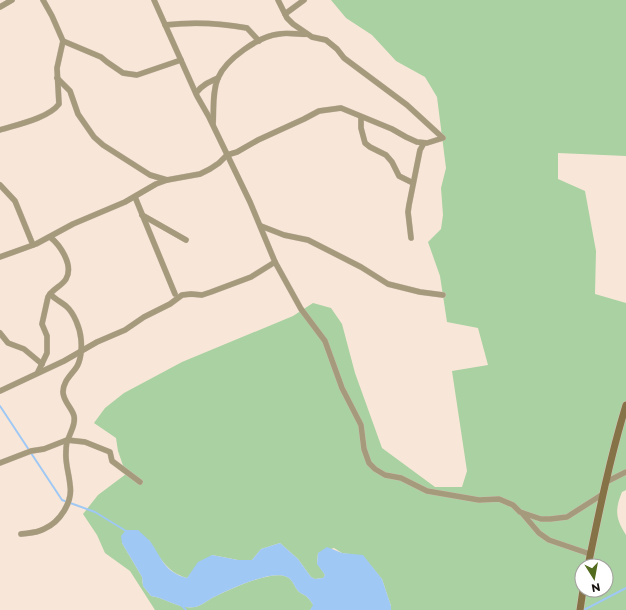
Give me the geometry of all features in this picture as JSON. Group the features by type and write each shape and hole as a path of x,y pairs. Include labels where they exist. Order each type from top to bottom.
{"main road":[{"path":"589,558 603,494 626,405"},
{"path":"580,610 582,598"}],"street":[{"path":"0,7 12,0"},
{"path":"0,130 47,114 59,104 57,68 63,41 43,0"},
{"path":"154,0 196,93 213,125 261,226 275,262 301,309 325,341 342,388 361,425 364,450 369,463 385,475 401,478 427,491 479,500 499,499 505,501 520,512 539,533 549,540 590,554"},
{"path":"0,257 33,245 73,224 135,197 156,184 167,180 200,174 219,163 227,155 319,111 341,108 392,129 406,138 424,142 435,141 443,138 407,105 344,58 337,49 326,40 312,37 293,24 285,14 278,0"},
{"path":"285,14 304,0"},
{"path":"165,25 181,23 211,24 247,28 260,41"},
{"path":"213,125 214,95 218,78 226,66 249,46 268,37 288,33 297,35 307,34"},
{"path":"63,41 102,56 106,62 123,73 136,75 181,60"},
{"path":"57,78 70,91 78,114 94,137 103,145 150,175 167,180"},
{"path":"196,93 208,82 218,78"},
{"path":"361,116 361,128 365,143 386,155 392,162 399,176 413,184"},
{"path":"411,238 408,212 420,150 424,142"},
{"path":"0,185 15,201 33,245"},
{"path":"135,197 175,294"},
{"path":"142,215 186,240"},
{"path":"261,226 284,235 308,240 388,284 420,292 443,295"},
{"path":"38,372 47,353 47,336 42,321 50,294 66,278 68,271 62,249 50,236"},
{"path":"0,391 82,352 97,342 125,330 144,317 170,304 182,295 202,295 211,292 252,277 275,262"},
{"path":"20,534 34,533 45,529 58,517 68,502 71,485 66,459 67,440 74,416 63,393 66,381 77,367 82,352 81,339 71,311 50,294"},
{"path":"0,333 8,342 24,349 42,364"},
{"path":"0,463 30,451 67,440 85,442 110,452 112,461 140,482"},
{"path":"606,482 626,472"},
{"path":"520,512 550,519 567,517 603,494"}],"green space":[{"path":"331,0 626,0 626,156 558,153 558,179 585,191 596,251 595,294 626,303 626,490 622,492 618,504 617,514 626,535 626,610 391,610 382,579 363,556 342,553 334,548 318,553 317,563 325,575 323,578 315,579 311,577 298,559 280,543 261,549 252,560 238,560 212,555 187,578 174,572 164,563 149,540 122,543 142,577 143,586 151,596 184,607 197,606 250,581 280,575 291,580 298,591 307,597 314,606 310,610 155,610 130,571 105,553 97,535 83,514 98,495 126,474 118,451 116,438 94,423 105,408 124,393 182,362 293,316 313,303 331,308 342,324 355,373 382,448 435,487 462,487 467,471 452,371 488,365 478,328 447,322 440,276 428,242 441,229 443,215 441,188 446,168 437,97 425,77 396,61 372,35 346,18"}],"water":[{"path":"126,530 138,530 150,541 168,568 173,572 187,578 198,562 212,555 238,560 252,560 261,549 280,543 298,559 311,577 315,579 323,578 325,575 317,564 318,553 327,547 342,553 363,555 382,579 391,610 310,610 313,605 309,599 298,591 289,578 280,575 250,581 197,606 184,607 151,596 143,586 142,577 122,543 121,536"}],"waterway":[{"path":"0,406 62,500 95,512 126,531"},
{"path":"584,610 626,588"},
{"path":"181,605 186,610"}]}
